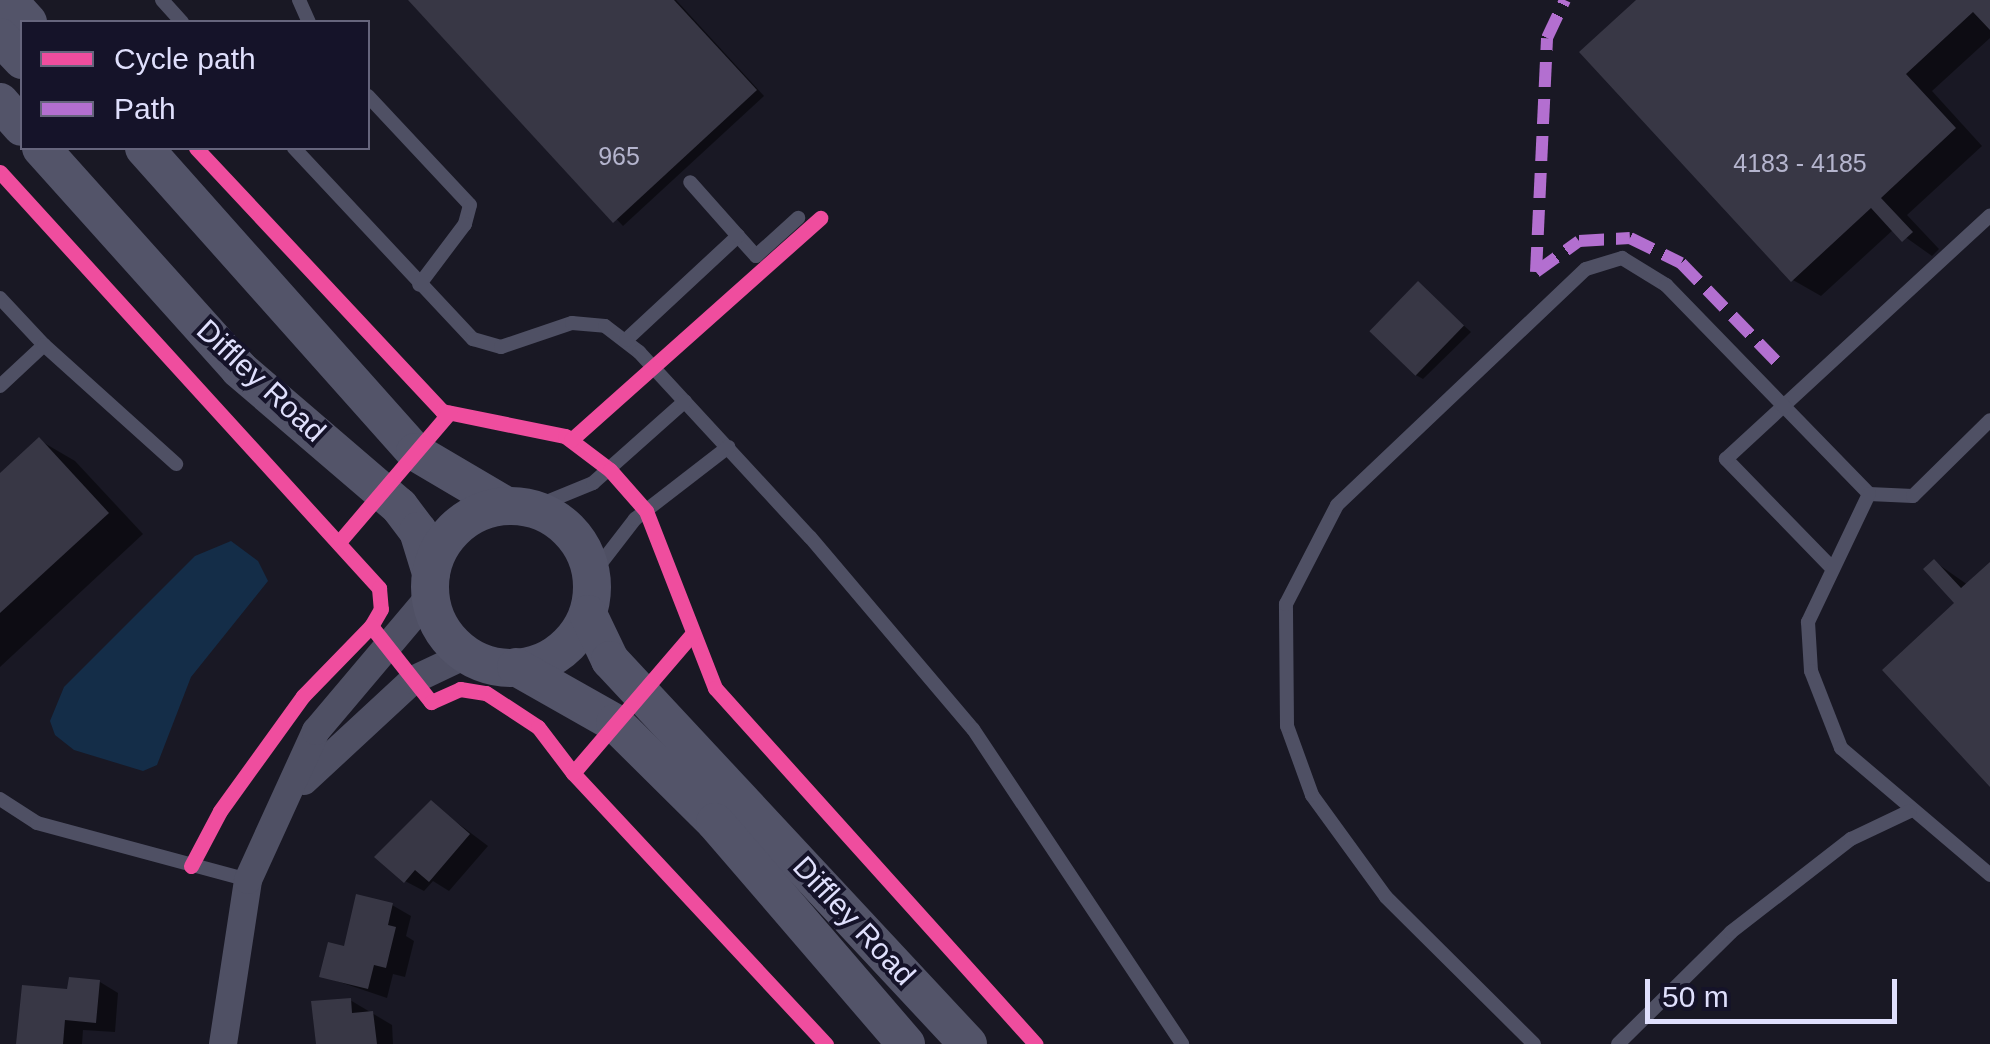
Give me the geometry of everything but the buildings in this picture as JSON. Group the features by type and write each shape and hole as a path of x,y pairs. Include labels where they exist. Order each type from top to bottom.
{"main road":[{"path":"8,0 26,20"},
{"path":"0,37 20,58"},
{"path":"0,102 20,126"},
{"name":"Diffley Road","path":"42,150 239,369 399,506 418,531 431,584"},
{"name":"Diffley Road","path":"146,150 415,452 519,507"},
{"path":"519,507 576,538 591,576 588,614 555,656 516,666 468,654 440,625 431,584 457,526 519,507"},
{"name":"Diffley Road","path":"588,614 610,660 968,1044"},
{"name":"Diffley Road","path":"516,666 615,724 715,822 906,1044"}],"street":[{"path":"223,1044 248,880 291,798 316,731 431,584"},
{"path":"291,798 322,760 413,680 468,654"}],"lane":[{"path":"162,0 180,20"},
{"path":"370,98 470,205 465,224 419,286"},
{"path":"296,150 419,286 473,339 501,348 572,323 605,326 626,340 728,447 973,728 1182,1044"},
{"path":"690,182 756,256 798,218"},
{"path":"1831,567 1726,459 1786,409 1990,215"},
{"path":"626,340 738,236"},
{"path":"1534,1044 1386,897 1312,795 1287,726 1286,604 1337,505 1586,269 1622,258 1666,285 1869,494 1913,496 1990,420"},
{"path":"0,298 44,345 176,464"},
{"path":"0,386 44,345"},
{"path":"519,507 592,484 684,401"},
{"path":"591,576 635,519 728,447"},
{"path":"1869,494 1808,622 1810,671 1842,748 1910,811 1990,875"},
{"path":"0,799 38,823 248,880"},
{"path":"1618,1044 1731,932 1851,839 1910,811"}],"water":[{"path":"231,541 258,561 268,581 191,677 157,765 143,771 74,750 55,735 50,721 64,687 195,556"}],"marked path":[{"path":"1536,272 1547,38 1565,0"},
{"path":"1536,272 1579,241 1630,238 1681,263 1777,362"}],"cycle path":[{"path":"198,150 442,411 565,436 610,470 646,511 715,688 1036,1044"},
{"path":"0,172 379,588 381,609 371,626 431,702 460,689 486,693 538,727 573,773 826,1044"},
{"path":"571,440 820,218"},
{"path":"339,542 449,413"},
{"path":"191,866 220,811 303,696 371,626"},
{"path":"573,773 693,633"}]}
